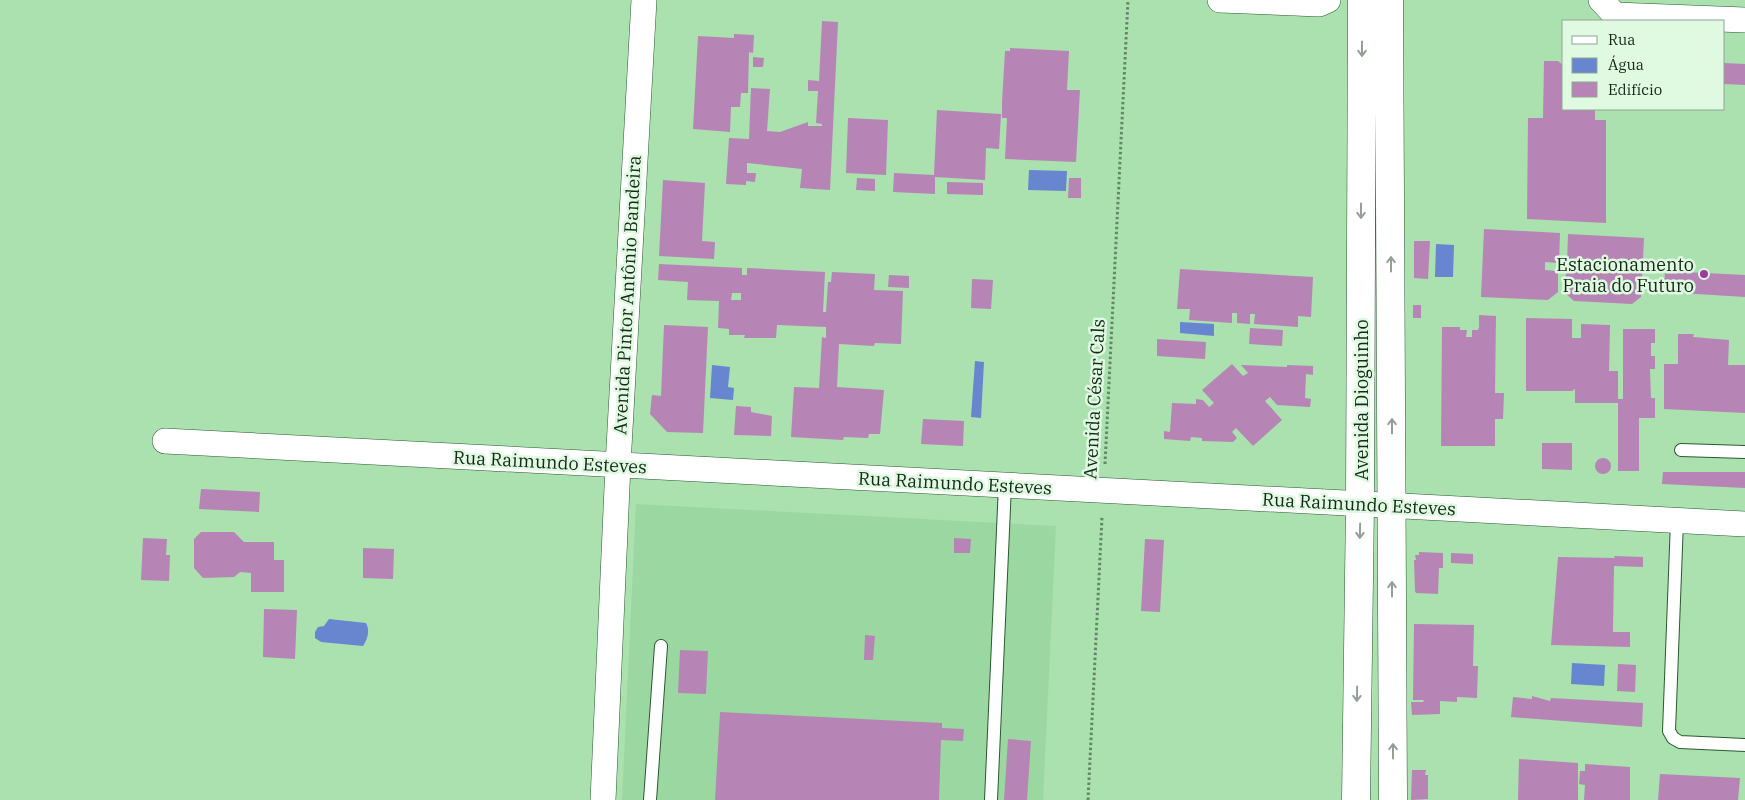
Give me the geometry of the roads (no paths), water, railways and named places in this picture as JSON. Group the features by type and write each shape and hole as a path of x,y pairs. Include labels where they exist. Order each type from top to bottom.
{"main road":[{"name":"Avenida Dioguinho","path":"1356,800 1360,504 1362,0"},
{"name":"Avenida Dioguinho","path":"1390,0 1393,800"}],"street":[{"name":"Avenida Pintor Antônio Bandeira","path":"603,800 618,465 644,0"},
{"path":"1220,0 1319,4 1328,0"},
{"path":"1601,0 1615,15 1745,20"},
{"name":"Rua Raimundo Esteves","path":"165,441 1745,524"}],"lane":[{"path":"1681,450 1745,452"},
{"path":"991,800 1004,485"},
{"path":"1677,521 1669,731 1673,738 1680,742 1745,745"},
{"path":"650,800 660,646"}],"water":[{"path":"1029,170 1067,171 1066,191 1028,190"},
{"path":"1436,244 1454,245 1453,277 1435,277"},
{"path":"1180,322 1214,324 1214,336 1180,333"},
{"path":"975,361 984,362 981,418 971,417"},
{"path":"712,365 730,367 728,387 734,388 733,400 710,398"},
{"path":"329,619 366,623 368,634 363,646 321,642 315,638 315,632 318,627 324,626"},
{"path":"1572,663 1605,665 1604,686 1571,684"}],"place":[{"name":"Estacionamento Praia do Futuro","path":"1704,274"}]}
